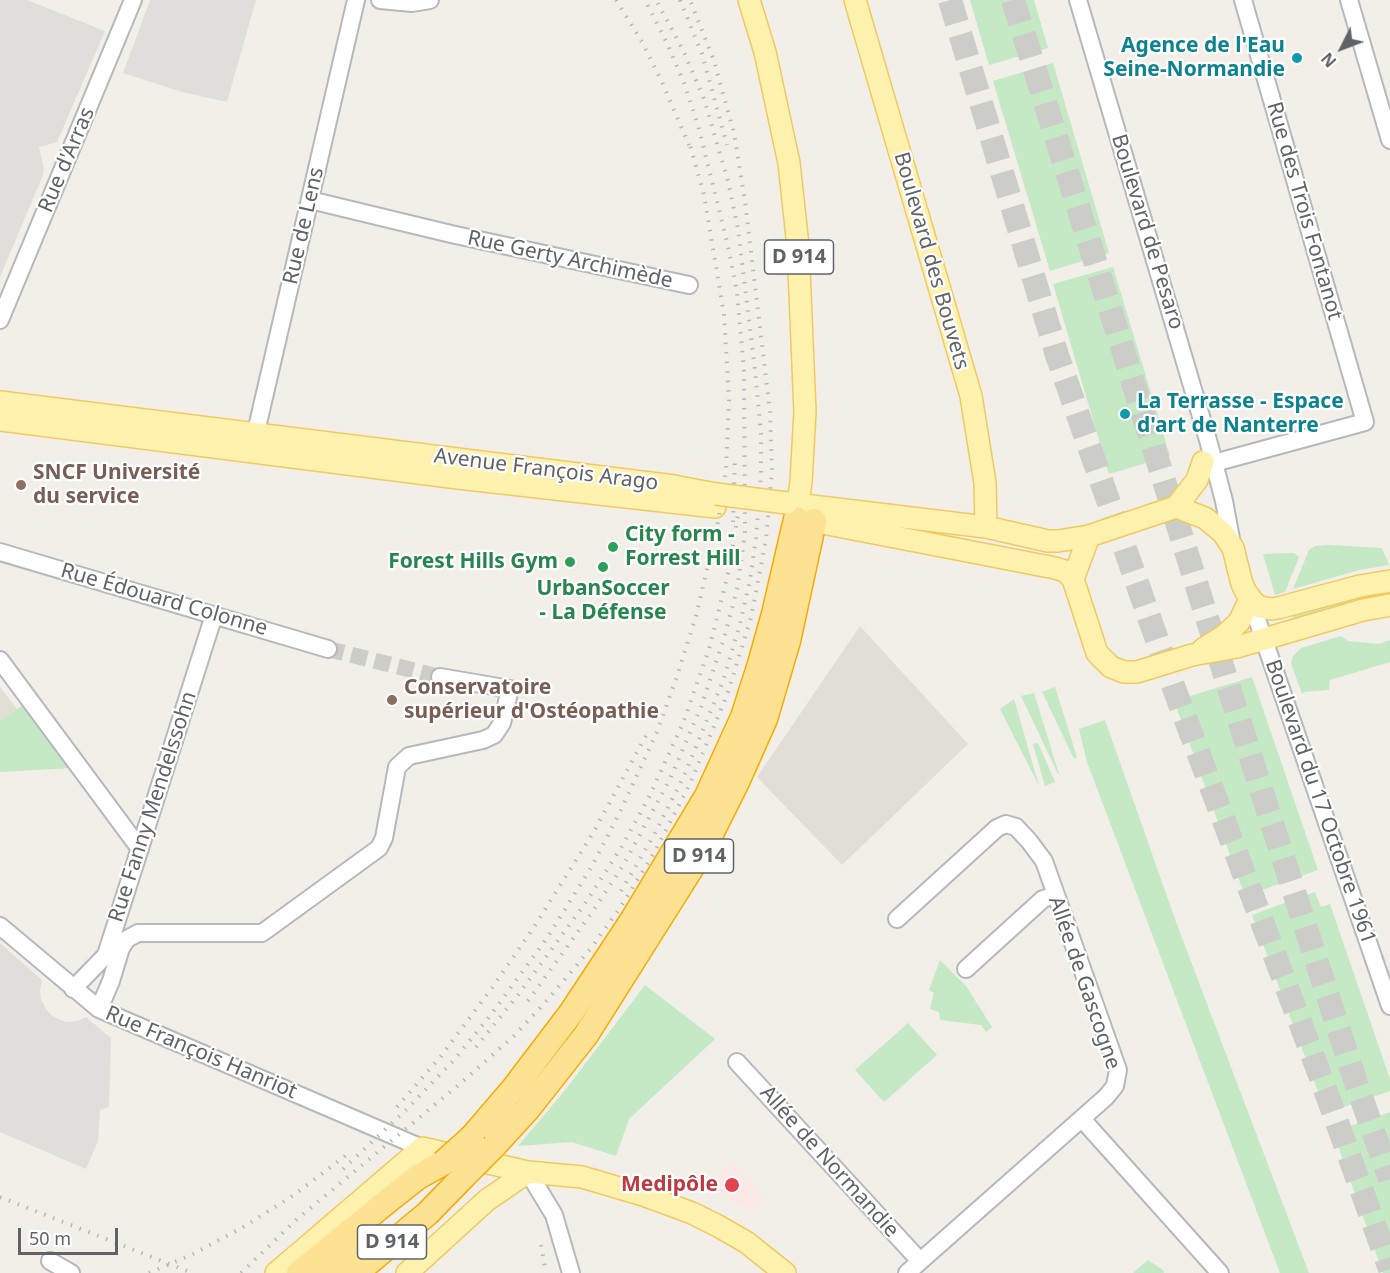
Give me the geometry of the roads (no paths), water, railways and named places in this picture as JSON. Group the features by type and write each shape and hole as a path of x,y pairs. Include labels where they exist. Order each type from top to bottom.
{"highway":[{"name":"D 914","path":"356,1273 428,1213 472,1137 521,1079 571,1013 633,919 707,796 743,717 760,664 774,614 796,513"},
{"name":"D 914","path":"328,1273 453,1170 494,1146 527,1110 586,1035 704,848 765,719 791,632 796,513"},
{"path":"285,1272 418,1178 453,1170"},
{"path":"374,1273 416,1232 428,1213"}],"main road":[{"name":"D 914","path":"749,0 777,103 789,163 797,228 805,412 796,513"},
{"name":"Boulevard des Bouvets","path":"855,0 971,396 985,483 986,526"},
{"name":"Avenue François Arago","path":"0,402 254,443"},
{"name":"Avenue François Arago","path":"0,420 254,443 674,486 716,501 796,513 1055,568 1065,571 1073,579"},
{"path":"1209,463 1176,507 1089,536 1073,579 1097,653 1111,667 1124,672 1137,672 1192,655 1264,640 1363,609 1390,605"},
{"path":"1176,507 1207,519 1223,533 1233,548 1242,584 1250,598 1260,607 1272,609 1390,580"},
{"name":"Avenue François Arago","path":"796,513 986,526 1058,542 1089,536"},
{"path":"1192,655 1231,630 1239,622 1250,598"},
{"path":"285,1272 422,1148 528,1172 582,1177 643,1195 692,1213 746,1242 784,1273"},
{"path":"406,1273 480,1206 528,1172"}],"street":[{"name":"Rue d'Arras","path":"0,320 133,0"},
{"name":"Rue de Lens","path":"254,443 356,0"},
{"path":"380,0 412,3 430,0"},
{"name":"Boulevard de Pesaro","path":"1078,0 1233,548"},
{"name":"Rue des Trois Fontanot","path":"1209,463 1365,422 1243,0"},
{"path":"1349,0 1390,140"},
{"name":"Rue Gerty Archimède","path":"310,200 451,234 689,285"},
{"name":"Rue Édouard Colonne","path":"0,552 328,649"},
{"name":"Boulevard du 17 Octobre 1961","path":"1250,598 1390,1006"},
{"name":"Rue Fanny Mendelssohn","path":"74,989 106,955 214,615"},
{"path":"0,660 140,849"},
{"path":"99,1009 111,981 120,948 127,939 138,933 262,933 379,848 384,838 397,767 409,756 483,740 494,735 502,723 510,689 441,677"},
{"name":"Allée de Gascogne","path":"897,919 996,828 1006,824 1016,827 1040,854 1118,1070 1115,1086 1082,1119 907,1273"},
{"path":"966,969 1042,899 1055,896"},
{"name":"Rue François Hanriot","path":"0,926 99,1009 422,1148"},
{"name":"Allée de Normandie","path":"737,1062 920,1262"},
{"path":"1082,1119 1220,1273"},
{"path":"528,1172 554,1215 571,1273"},
{"path":"50,1261 71,1273"}],"tunnel":[{"path":"950,0 1057,355 1175,691 1321,1078 1390,1269"},
{"path":"1013,0 1257,777 1354,1077 1390,1179"},
{"path":"328,649 440,677"}],"railway":[{"path":"616,0 642,42 692,152"},
{"path":"528,1001 624,864 670,779 701,707 724,638 737,589 745,534 744,370 737,292 698,125 684,83 645,0"},
{"path":"621,891 654,835 684,776 723,681 750,580 761,473 761,434 755,370 738,229 728,181 704,99 683,50 656,0"},
{"path":"680,0 702,54 727,145"},
{"path":"241,1273 296,1220 461,1083 515,1035 550,997 592,947 620,908 654,853 690,784 727,695 751,618 766,539 772,471 770,412 745,201 734,133 714,61 690,0"},
{"path":"343,1169 406,1110 454,1060 490,1016 547,938 592,866 620,812 657,732 676,679 696,616 717,528 726,469 729,401 724,314 704,195 690,145"},
{"path":"733,522 735,456"},
{"path":"476,1047 518,995 584,905 621,848 649,797 683,723 709,649 729,570 738,514"},
{"path":"397,1107 441,1056 534,927 593,833 648,732"},
{"path":"149,1273 193,1254 245,1226 294,1195 349,1153"},
{"path":"0,1197 192,1273"},
{"path":"541,1245 546,1273"}],"place":[{"name":"Agence de l'Eau Seine-Normandie","path":"1297,58"},
{"name":"La Terrasse - Espace d'art de Nanterre","path":"1125,414"},
{"name":"SNCF Université du service","path":"21,485"},
{"name":"City form - Forrest Hill","path":"613,547"},
{"name":"Forest Hills Gym","path":"570,562"},
{"name":"UrbanSoccer - La Défense","path":"603,567"},
{"name":"Conservatoire supérieur d'Ostéopathie","path":"392,700"},
{"name":"Medipôle","path":"732,1185"}]}
